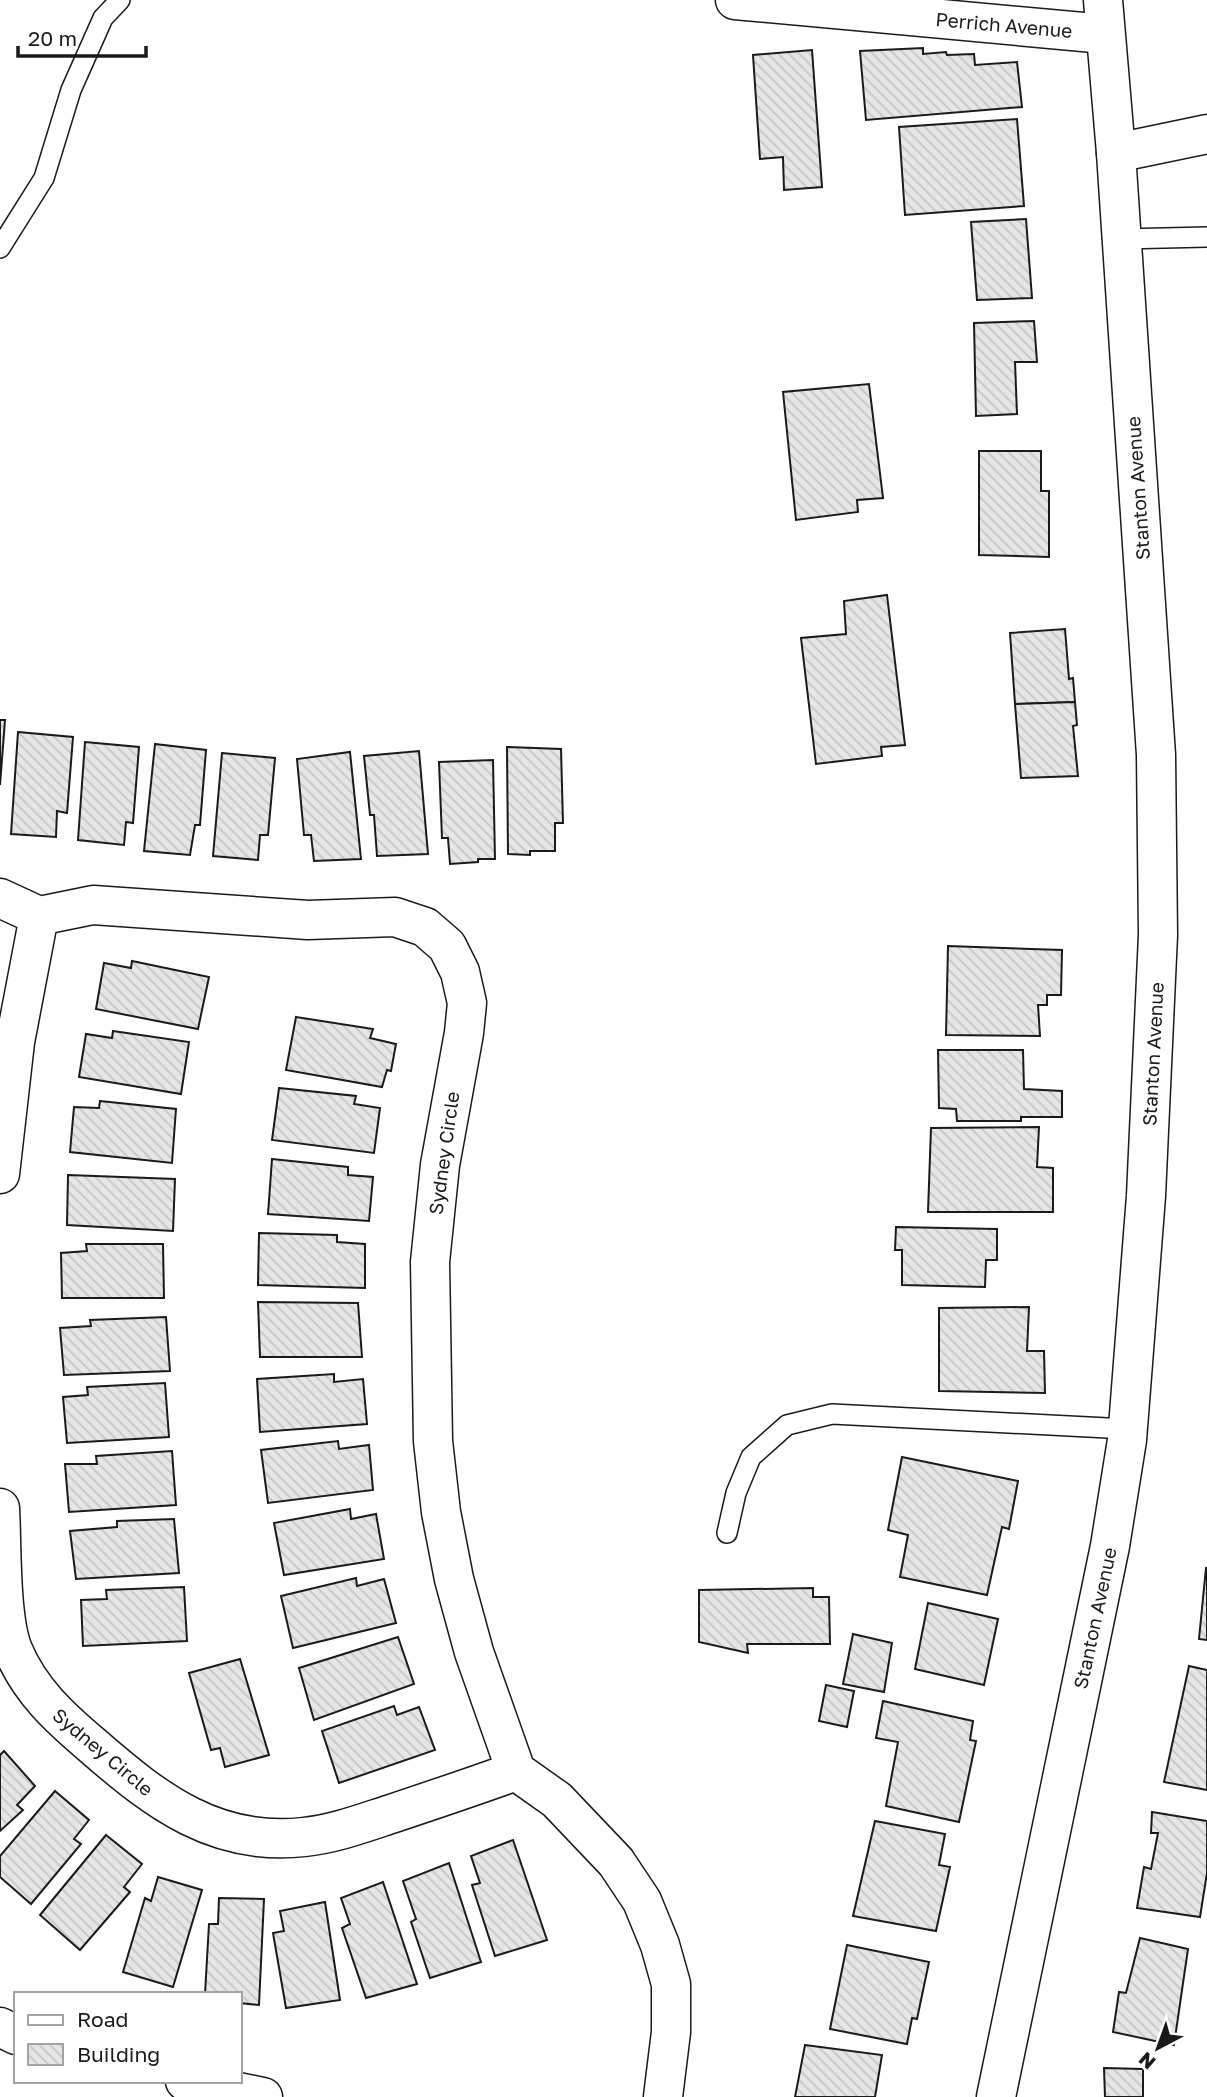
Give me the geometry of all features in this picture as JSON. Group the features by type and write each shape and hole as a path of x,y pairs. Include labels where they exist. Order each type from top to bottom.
{"street":[{"name":"Perrich Avenue","path":"735,0 1104,17"},
{"name":"Stanton Avenue","path":"996,2097 1110,1546 1127,1429 1146,1196 1158,935 1156,755 1116,153 1104,17"},
{"path":"1116,153 1207,134"},
{"path":"0,898 39,916 15,1042 0,1174"},
{"name":"Sydney Circle","path":"0,1508 6,1612 12,1647 26,1678 48,1706 101,1754 138,1785 178,1811 218,1829 255,1837 303,1837 342,1830 516,1771 474,1652 454,1578 441,1513 433,1441 430,1262 440,1165 467,1003 460,972 447,946 425,927 395,917 308,920 93,905 39,916"},
{"path":"516,1771 557,1800 586,1829 616,1862 642,1901 660,1945 671,1984 671,2032 663,2097"},
{"path":"195,2083 263,2097"}],"lane":[{"path":"0,248 44,178 71,90 103,18 120,0"},
{"path":"1121,239 1207,237"},
{"path":"727,1533 736,1493 751,1457 787,1425 832,1414 1127,1429"}],"building":[{"path":"923,48 923,54 974,54 975,65 1017,62 1022,107 866,120 860,51"},
{"path":"812,50 822,187 784,190 783,157 760,159 753,55"},
{"path":"1017,119 1024,206 905,215 899,127"},
{"path":"1026,219 1032,298 977,300 971,222"},
{"path":"1034,321 1037,362 1015,362 1017,414 976,416 974,323"},
{"path":"869,384 883,498 857,500 858,512 796,520 783,392"},
{"path":"979,451 1041,451 1041,491 1049,491 1049,557 979,555"},
{"path":"887,595 905,745 881,747 882,756 816,764 801,638 846,634 844,601"},
{"path":"1065,629 1069,679 1073,678 1075,702 1015,704 1010,633"},
{"path":"1075,702 1077,725 1073,726 1078,776 1021,778 1015,704"},
{"path":"0,720 5,720 0,785"},
{"path":"18,732 73,737 67,813 57,811 56,837 11,834"},
{"path":"85,742 139,747 133,823 126,822 124,845 78,840"},
{"path":"155,744 206,750 200,825 195,825 190,855 144,851"},
{"path":"507,747 561,749 563,823 555,823 555,851 530,851 530,855 508,854"},
{"path":"419,751 428,854 377,856 374,815 370,815 364,756"},
{"path":"350,752 361,859 314,861 311,835 304,835 297,759"},
{"path":"222,753 275,758 268,835 260,835 258,860 213,856"},
{"path":"493,760 495,859 450,864 448,838 442,838 439,762"},
{"path":"948,946 1062,950 1061,995 1047,995 1047,1005 1038,1005 1040,1036 946,1035"},
{"path":"132,961 209,977 198,1029 96,1009 104,963 131,968"},
{"path":"296,1017 373,1029 370,1038 396,1044 391,1071 387,1070 382,1087 286,1070"},
{"path":"113,1031 189,1042 181,1094 79,1077 86,1034 112,1038"},
{"path":"938,1050 1023,1050 1024,1089 1062,1091 1062,1117 1021,1117 1021,1121 957,1121 956,1109 939,1108"},
{"path":"279,1088 356,1096 354,1104 380,1108 374,1153 272,1140"},
{"path":"100,1101 176,1109 172,1163 70,1152 74,1107 99,1108"},
{"path":"1039,1127 1037,1167 1053,1168 1053,1212 928,1212 931,1128"},
{"path":"272,1159 348,1167 348,1175 373,1177 369,1221 268,1214"},
{"path":"68,1175 175,1179 173,1231 67,1225"},
{"path":"896,1227 997,1229 997,1260 986,1260 985,1287 902,1285 902,1250 895,1250"},
{"path":"259,1233 337,1235 337,1242 365,1244 365,1288 258,1285"},
{"path":"86,1244 163,1244 164,1298 62,1298 61,1253 87,1251"},
{"path":"258,1302 358,1303 362,1357 260,1357"},
{"path":"1029,1307 1027,1351 1044,1351 1045,1393 939,1391 939,1308"},
{"path":"166,1317 170,1371 64,1375 60,1328 91,1326 90,1320"},
{"path":"334,1374 334,1382 363,1379 367,1424 260,1432 257,1379"},
{"path":"165,1383 169,1437 67,1443 63,1397 88,1395 87,1387"},
{"path":"338,1441 339,1449 369,1445 373,1490 268,1503 261,1450"},
{"path":"172,1451 176,1505 69,1512 65,1464 97,1464 96,1456"},
{"path":"902,1457 1018,1481 1009,1529 1002,1527 987,1595 900,1577 908,1535 888,1530"},
{"path":"350,1509 351,1519 376,1514 384,1559 284,1575 274,1523"},
{"path":"174,1519 179,1573 76,1579 70,1531 117,1527 117,1521"},
{"path":"1207,1568 1207,1640 1199,1639"},
{"path":"356,1578 357,1586 384,1579 396,1623 293,1648 281,1596"},
{"path":"184,1587 187,1641 83,1646 81,1600 107,1599 106,1590"},
{"path":"813,1588 813,1597 829,1597 830,1644 747,1644 748,1653 699,1642 699,1590"},
{"path":"928,1603 998,1619 984,1685 915,1669"},
{"path":"853,1634 892,1643 884,1692 843,1684"},
{"path":"398,1637 414,1684 314,1720 299,1668"},
{"path":"240,1659 269,1755 225,1767 220,1748 211,1750 189,1673"},
{"path":"1189,1666 1207,1670 1207,1790 1164,1782"},
{"path":"826,1685 854,1691 847,1727 819,1721"},
{"path":"883,1701 973,1721 970,1740 976,1741 959,1822 886,1806 898,1742 876,1738"},
{"path":"394,1706 397,1715 419,1707 435,1750 339,1783 322,1731"},
{"path":"4,1751 35,1786 17,1805 23,1810 0,1831 0,1755"},
{"path":"55,1791 89,1820 74,1839 81,1844 31,1904 0,1877 0,1856"},
{"path":"1152,1812 1207,1821 1207,1873 1200,1917 1137,1908 1144,1867 1151,1869 1158,1833 1151,1833"},
{"path":"875,1821 945,1834 939,1865 950,1867 936,1931 853,1916"},
{"path":"106,1835 142,1864 124,1887 130,1892 80,1950 40,1915"},
{"path":"513,1840 547,1940 495,1956 472,1885 480,1883 471,1856"},
{"path":"449,1863 481,1962 430,1978 411,1922 416,1919 403,1881"},
{"path":"158,1877 202,1890 173,1987 123,1972 145,1898 151,1901"},
{"path":"383,1882 417,1984 366,1998 342,1928 350,1924 341,1898"},
{"path":"219,1898 264,1899 259,2005 242,2003 242,1992 205,1992 209,1924 218,1924"},
{"path":"325,1902 340,2000 286,2008 273,1933 284,1931 280,1911"},
{"path":"1140,1938 1188,1949 1174,2045 1113,2032 1119,1992 1126,1993"},
{"path":"847,1945 929,1962 917,2019 912,2018 907,2044 830,2029"},
{"path":"805,2045 882,2055 875,2097 795,2097"},
{"path":"1104,2068 1143,2069 1143,2097 1105,2097"}]}
